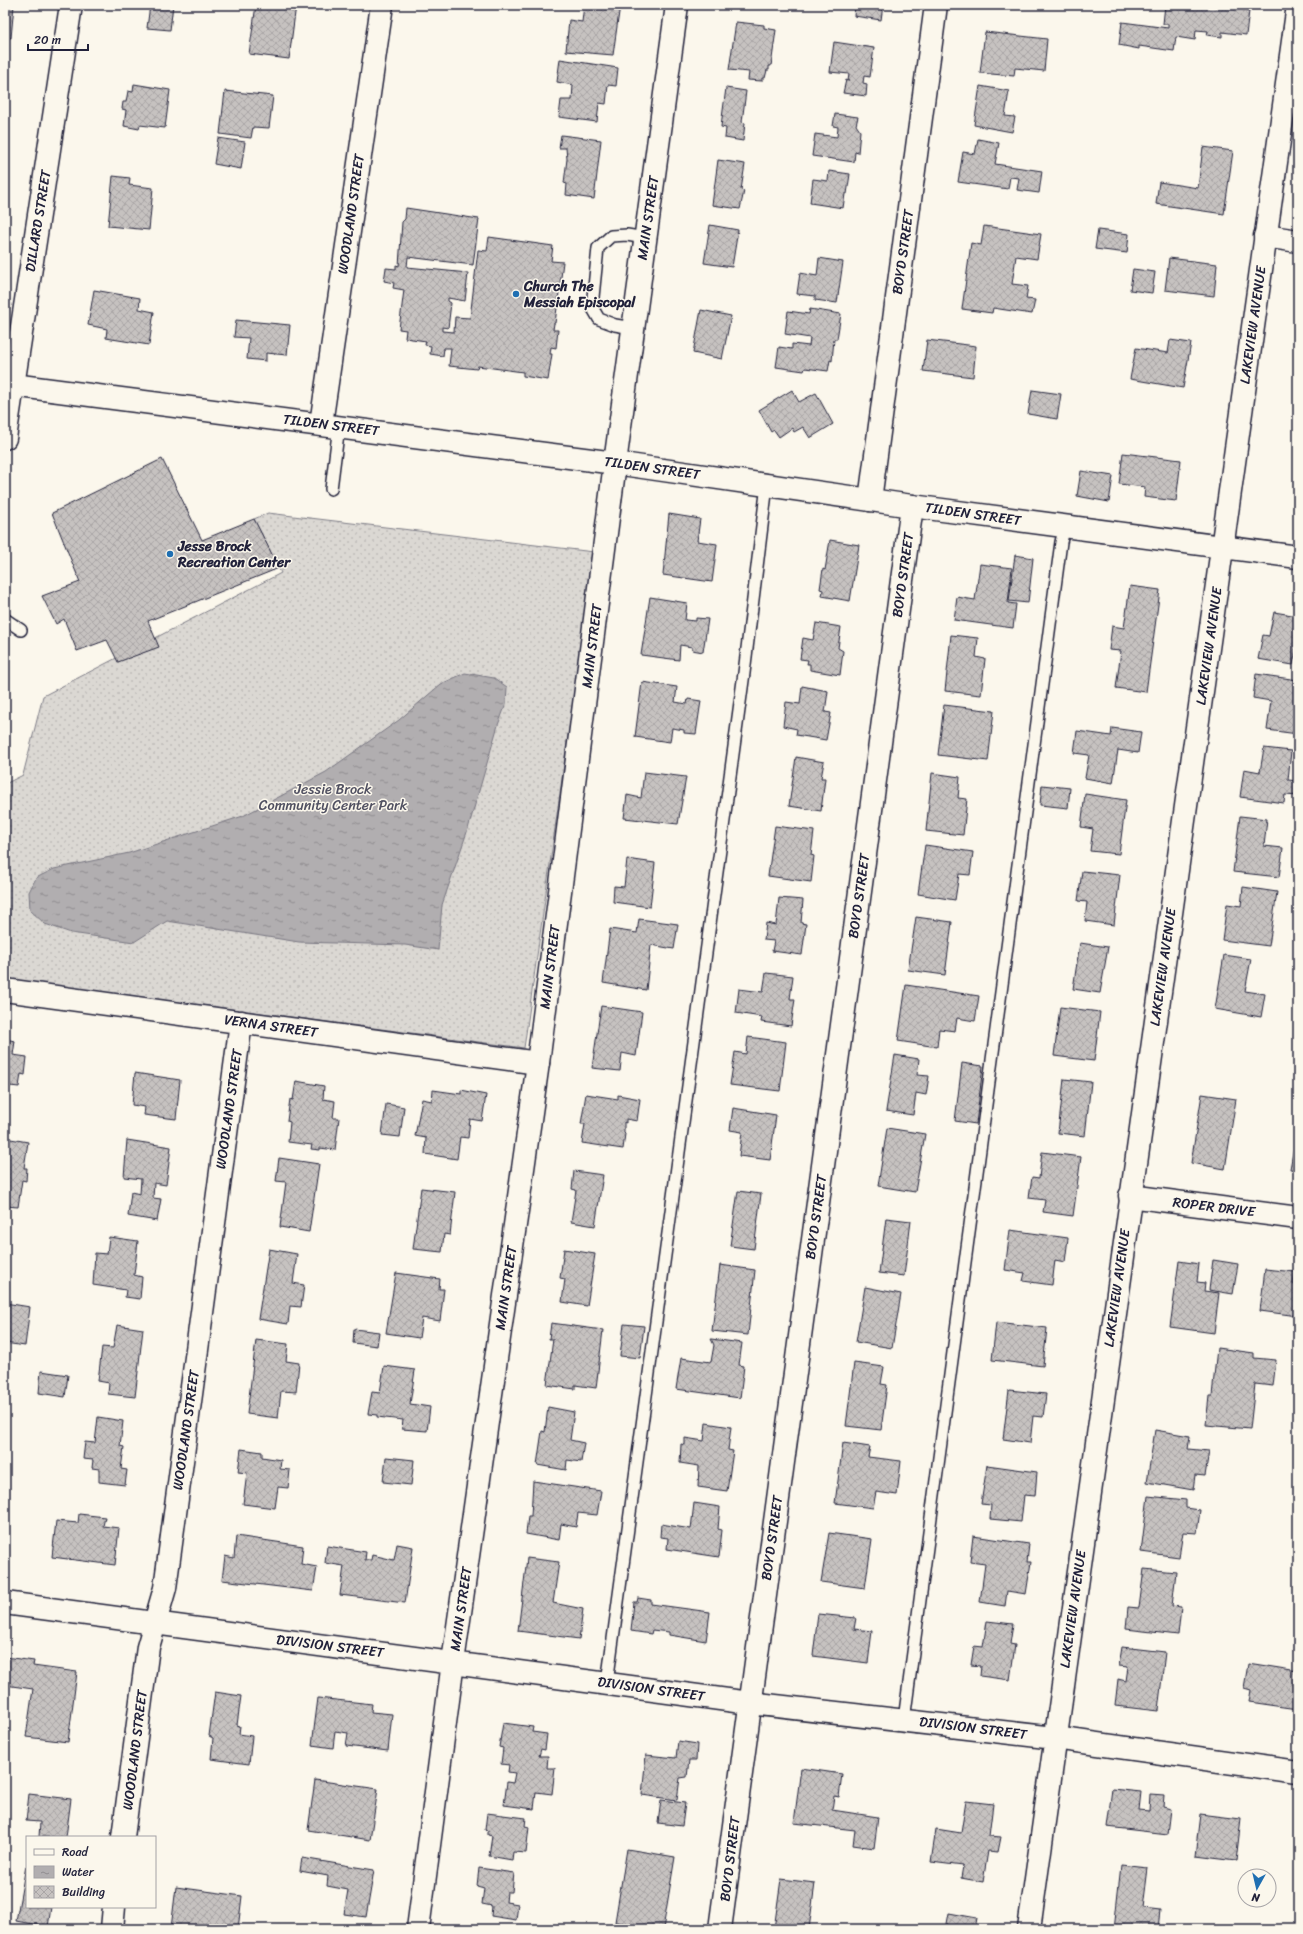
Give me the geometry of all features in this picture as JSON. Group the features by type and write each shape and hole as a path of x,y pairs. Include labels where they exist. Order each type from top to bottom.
{"street":[{"name":"DILLARD STREET","path":"5,438 9,385 71,5"},
{"name":"WOODLAND STREET","path":"330,425 382,5"},
{"name":"MAIN STREET","path":"418,1929 453,1662 538,1063 615,463 677,5"},
{"name":"BOYD STREET","path":"870,500 936,5"},
{"name":"LAKEVIEW AVENUE","path":"1029,1929 1130,1196 1223,546 1298,5"},
{"path":"1265,236 1298,241"},
{"name":"TILDEN STREET","path":"9,385 330,425 615,463 912,506 1298,557"},
{"name":"BOYD STREET","path":"720,1929 912,506"},
{"name":"VERNA STREET","path":"5,990 538,1063"},
{"name":"WOODLAND STREET","path":"123,1836 147,1653 165,1588 241,1022"},
{"name":"ROPER DRIVE","path":"1130,1196 1298,1218"},
{"name":"DIVISION STREET","path":"5,1603 750,1703 1055,1738 1298,1772"},
{"path":"112,1929 114,1908"}],"lane":[{"path":"633,328 615,325 599,319 592,307 598,248 611,236 645,238"},
{"path":"330,425 331,489"},
{"path":"607,1683 744,673 767,485"},
{"path":"904,1720 1061,542 1065,526"},
{"path":"5,619 21,630"}],"green space":[{"name":"Jessie Brock Community Center Park","path":"268,513 594,552 524,1048 5,979 5,784 23,775 43,696 281,573 254,519"}],"water":[{"path":"465,673 494,678 507,687 506,704 498,725 468,829 442,905 438,950 405,945 299,942 167,921 134,942 71,933 45,924 30,910 29,892 36,878 54,869 129,853 243,816 326,772 399,720 441,684"}],"building":[{"path":"5,5 14,5 11,38 5,37"},
{"path":"150,5 173,5 170,30 147,28"},
{"path":"256,5 296,5 289,59 249,54"},
{"path":"584,5 620,5 613,55 566,51 569,20 582,22"},
{"path":"855,5 883,5 881,20 854,16"},
{"path":"1165,5 1248,5 1247,11 1249,11 1246,35 1222,32 1222,37 1207,35 1208,31 1196,30 1195,40 1176,37 1174,51 1139,46 1139,49 1119,45 1122,22 1168,28 1168,24 1163,24"},
{"path":"736,22 764,25 764,28 776,30 771,66 769,66 769,70 767,70 765,78 762,78 762,81 748,80 749,72 729,70"},
{"path":"985,32 1047,39 1044,71 1015,68 1014,76 980,73"},
{"path":"834,42 874,48 870,77 864,76 863,83 867,84 866,96 843,93 849,74 830,72"},
{"path":"560,59 618,68 616,86 608,85 606,104 599,103 597,122 559,117 561,100 572,100 573,85 557,82"},
{"path":"134,84 170,90 165,128 140,125 139,129 124,126 126,110 122,109 123,102 126,102 128,91 133,92"},
{"path":"980,86 1009,91 1005,116 1015,117 1012,132 974,125"},
{"path":"726,88 746,91 742,122 745,123 743,141 725,138 726,128 721,127"},
{"path":"225,91 273,96 269,128 253,127 251,138 220,134"},
{"path":"835,114 858,117 856,125 860,131 858,153 855,152 854,162 812,156 815,134 837,137 838,127 833,126"},
{"path":"561,135 601,140 594,199 566,195 567,184 564,183 567,159 566,148 559,148"},
{"path":"218,138 245,142 241,169 214,164"},
{"path":"978,139 999,143 995,164 1042,171 1039,193 1017,190 1019,178 1010,177 1008,189 958,182 963,152 975,154"},
{"path":"1203,147 1233,151 1224,214 1156,204 1159,182 1198,188"},
{"path":"718,160 745,164 741,190 744,191 740,209 712,205"},
{"path":"829,171 850,174 843,208 810,203 813,179 828,181"},
{"path":"113,176 130,178 129,185 153,188 149,230 108,226"},
{"name":"Church The Messiah Episcopal","path":"406,208 479,219 473,265 408,257 407,267 468,273 465,301 448,298 448,301 451,303 448,328 442,327 442,331 454,332 455,317 470,318 478,250 487,251 489,237 553,246 551,261 563,262 553,330 558,330 556,348 551,347 550,354 552,354 548,380 523,376 523,372 478,366 477,369 449,366 451,348 444,348 443,356 430,354 431,346 425,345 426,341 405,338 406,330 399,329 404,290 393,288 394,283 384,281 386,268 396,269 396,265 399,266 402,222 405,219"},
{"path":"710,225 738,230 732,267 704,263"},
{"path":"984,226 1041,234 1037,259 1016,256 1012,284 1028,286 1026,299 1035,300 1032,314 993,308 992,313 962,309 971,243 981,245"},
{"path":"1098,230 1129,234 1127,253 1095,249"},
{"path":"819,258 843,262 837,303 815,300 815,296 797,294 800,273 817,276"},
{"path":"1169,258 1217,264 1214,296 1165,290"},
{"path":"1133,269 1155,272 1152,293 1130,290"},
{"path":"94,290 140,298 139,309 154,312 149,345 106,338 107,329 88,325"},
{"path":"810,309 841,314 837,339 834,339 832,361 830,360 828,371 805,368 804,371 776,367 779,347 792,349 792,344 809,346 810,338 785,334 788,311 809,314"},
{"path":"701,310 731,316 722,359 693,353"},
{"path":"236,320 290,325 287,355 266,353 266,361 247,359 249,338 234,337"},
{"path":"927,340 976,346 973,377 923,371"},
{"path":"1170,340 1191,343 1183,388 1130,379 1136,348 1168,353"},
{"path":"792,390 799,402 816,393 833,424 810,438 803,427 794,432 792,428 779,437 774,430 771,432 759,410"},
{"path":"1032,390 1061,394 1057,419 1028,414"},
{"path":"1123,453 1181,460 1176,501 1144,497 1145,487 1119,484"},
{"name":"Jesse Brock Recreation Center","path":"162,459 202,540 254,519 279,568 148,621 159,647 118,662 107,640 77,651 64,619 56,624 42,596 80,582 52,513"},
{"path":"1081,471 1113,476 1109,502 1077,496"},
{"path":"669,514 700,519 697,541 717,544 712,582 663,575"},
{"path":"830,540 859,545 850,601 822,596 823,590 820,589"},
{"path":"1015,555 1033,558 1028,603 1009,601"},
{"path":"980,564 1012,568 1008,603 1016,604 1013,628 954,620 957,597 975,600"},
{"path":"1130,586 1160,590 1146,692 1116,688 1121,651 1109,650 1112,626 1124,628"},
{"path":"650,597 687,603 685,620 696,621 696,618 708,619 703,652 692,650 692,647 680,645 679,660 641,655"},
{"path":"1274,612 1298,616 1298,637 1293,665 1258,659 1263,635 1269,636"},
{"path":"816,623 841,627 838,648 843,651 840,675 810,670 810,664 807,664 808,660 800,659 803,638 813,640"},
{"path":"951,635 978,638 976,657 985,659 981,695 945,691"},
{"path":"1256,674 1298,680 1298,734 1267,730 1271,701 1253,698"},
{"path":"642,682 677,687 675,702 687,704 688,699 701,701 696,734 684,733 684,730 672,728 670,742 635,737"},
{"path":"802,686 828,691 825,712 831,713 826,740 796,735 797,729 783,726 786,702 800,704"},
{"path":"944,705 994,711 988,761 938,755"},
{"path":"1112,728 1141,732 1138,753 1118,750 1113,783 1085,778 1089,755 1074,753 1077,731 1111,736"},
{"path":"1264,748 1291,751 1288,780 1298,781 1298,796 1285,795 1284,803 1240,797 1244,769 1260,772"},
{"path":"796,757 824,762 821,778 825,778 821,811 789,806"},
{"path":"644,772 686,777 678,824 624,818 627,795 641,798"},
{"path":"932,773 960,777 958,798 967,799 963,835 926,831"},
{"path":"1042,785 1070,788 1068,808 1040,805"},
{"path":"1085,794 1126,800 1119,854 1090,851 1093,829 1081,827"},
{"path":"1240,816 1267,819 1264,846 1283,848 1279,877 1233,872"},
{"path":"775,826 814,831 811,855 814,856 811,882 768,876"},
{"path":"925,845 973,852 970,875 959,874 955,900 918,894"},
{"path":"627,859 655,863 650,907 613,902 614,886 624,887"},
{"path":"1082,871 1120,875 1114,925 1085,921 1087,902 1078,901"},
{"path":"1243,887 1277,892 1269,946 1222,940 1227,904 1241,906"},
{"path":"779,898 803,900 801,923 806,924 802,955 772,951 774,941 764,940 766,923 776,925"},
{"path":"916,917 952,922 945,975 908,970"},
{"path":"639,919 678,924 674,949 651,945 646,990 603,983 610,929 637,933"},
{"path":"1080,943 1108,947 1100,993 1073,989"},
{"path":"1224,955 1251,959 1245,991 1265,994 1261,1017 1215,1009"},
{"path":"766,973 793,976 790,999 795,999 791,1026 761,1022 762,1017 736,1013 739,989 763,992"},
{"path":"906,985 979,996 975,1021 957,1018 955,1031 939,1029 937,1047 898,1041"},
{"path":"601,1006 642,1012 636,1056 622,1053 620,1071 592,1068"},
{"path":"1060,1007 1100,1012 1094,1061 1054,1056"},
{"path":"748,1037 786,1042 780,1091 730,1085 735,1052 746,1054"},
{"path":"5,1039 15,1041 13,1055 27,1057 25,1075 21,1074 19,1087 10,1086 8,1100 5,1100"},
{"path":"895,1055 919,1059 917,1075 929,1076 926,1095 916,1093 913,1115 886,1111"},
{"path":"962,1063 983,1066 976,1124 955,1121"},
{"path":"135,1073 180,1080 176,1119 144,1115 145,1107 132,1105"},
{"path":"1064,1079 1091,1082 1085,1136 1058,1133"},
{"path":"296,1081 324,1086 323,1099 335,1101 333,1118 339,1118 335,1150 320,1148 320,1150 311,1149 312,1145 288,1142 290,1122 287,1121 290,1099 293,1100"},
{"path":"433,1090 461,1094 461,1090 486,1095 482,1121 470,1119 468,1138 460,1137 457,1159 425,1154 426,1138 415,1136 422,1099 432,1101"},
{"path":"586,1094 618,1099 618,1095 640,1099 637,1121 626,1119 626,1123 624,1122 625,1134 623,1149 582,1143 585,1124 581,1124"},
{"path":"1202,1094 1236,1099 1225,1169 1191,1163"},
{"path":"386,1104 404,1107 400,1137 382,1135"},
{"path":"733,1108 776,1115 770,1160 739,1156 742,1132 730,1130"},
{"path":"887,1128 925,1134 915,1192 878,1186"},
{"path":"5,1138 28,1142 24,1168 27,1168 26,1181 22,1180 18,1207 5,1206"},
{"path":"127,1140 171,1147 166,1185 154,1183 153,1198 161,1199 157,1221 128,1216 131,1192 140,1194 141,1179 124,1177"},
{"path":"1295,1141 1298,1142 1298,1170 1290,1169"},
{"path":"1042,1152 1081,1157 1073,1216 1043,1212 1045,1200 1029,1198 1032,1177 1039,1178"},
{"path":"279,1158 319,1164 309,1232 280,1227 286,1182 276,1181"},
{"path":"574,1171 603,1175 595,1226 571,1222 576,1190 572,1189"},
{"path":"421,1188 455,1192 450,1235 444,1234 442,1252 413,1249"},
{"path":"738,1191 761,1194 754,1249 730,1246"},
{"path":"886,1218 911,1221 904,1276 879,1273"},
{"path":"1010,1230 1068,1238 1065,1262 1055,1260 1052,1285 1023,1281 1025,1273 1005,1270"},
{"path":"109,1237 138,1241 134,1275 142,1277 140,1299 125,1297 126,1290 93,1285 95,1253 107,1254"},
{"path":"269,1249 297,1254 293,1283 304,1285 301,1307 290,1306 288,1324 258,1319"},
{"path":"564,1249 595,1254 587,1306 562,1302 565,1279 560,1278"},
{"path":"1213,1260 1238,1264 1233,1294 1209,1290"},
{"path":"1179,1261 1199,1264 1197,1282 1205,1283 1204,1291 1219,1293 1214,1333 1170,1327"},
{"path":"720,1265 755,1270 748,1335 712,1331"},
{"path":"1265,1269 1295,1272 1293,1284 1298,1285 1298,1316 1260,1311"},
{"path":"396,1273 440,1279 439,1289 444,1289 440,1321 422,1318 419,1338 386,1333"},
{"path":"865,1287 901,1294 892,1348 856,1342"},
{"path":"5,1303 30,1307 25,1346 5,1343"},
{"path":"996,1322 1047,1328 1043,1366 992,1360"},
{"path":"551,1323 603,1330 596,1388 575,1385 575,1389 547,1385 553,1339 549,1339"},
{"path":"624,1324 644,1326 640,1358 620,1356"},
{"path":"117,1325 143,1329 135,1397 108,1394 109,1383 98,1381 102,1347 113,1348"},
{"path":"354,1329 379,1332 377,1346 353,1343"},
{"path":"711,1339 742,1343 739,1365 744,1366 740,1398 676,1389 681,1358 711,1362 714,1345"},
{"path":"256,1340 288,1344 286,1361 299,1363 296,1392 281,1391 278,1418 247,1414"},
{"path":"1217,1348 1254,1353 1254,1358 1276,1360 1273,1386 1255,1384 1250,1429 1206,1425 1209,1396 1212,1396"},
{"path":"854,1363 884,1367 881,1384 887,1385 881,1430 846,1426"},
{"path":"384,1366 415,1370 410,1404 430,1407 427,1431 402,1429 403,1420 377,1417 377,1415 368,1414 372,1392 380,1393"},
{"path":"41,1371 68,1375 65,1397 39,1393"},
{"path":"1009,1390 1046,1394 1043,1417 1033,1416 1030,1443 1003,1439"},
{"path":"548,1407 574,1412 570,1440 584,1443 581,1462 567,1460 566,1470 537,1465 542,1431 545,1432"},
{"path":"98,1417 123,1421 120,1446 124,1447 121,1469 127,1470 125,1485 99,1482 99,1469 92,1468 93,1460 83,1459 85,1442 95,1443"},
{"path":"706,1423 731,1427 728,1450 733,1451 727,1491 698,1487 699,1466 680,1463 681,1444 685,1445 685,1438 704,1441"},
{"path":"1155,1430 1190,1436 1188,1449 1209,1451 1205,1476 1195,1475 1193,1490 1147,1482"},
{"path":"843,1443 870,1447 868,1457 901,1461 897,1495 876,1492 873,1508 835,1503"},
{"path":"241,1449 262,1452 262,1457 281,1460 280,1469 290,1470 288,1488 278,1487 275,1508 243,1504 247,1473 238,1472"},
{"path":"386,1457 414,1460 411,1485 383,1482"},
{"path":"987,1465 1037,1472 1035,1496 1024,1495 1021,1522 990,1519 991,1505 981,1504"},
{"path":"533,1481 601,1491 597,1515 578,1513 576,1527 561,1524 559,1540 526,1534 528,1516 531,1516"},
{"path":"1148,1496 1186,1500 1186,1508 1200,1510 1197,1533 1183,1532 1179,1557 1141,1552"},
{"path":"694,1503 720,1507 718,1529 722,1530 719,1557 667,1549 668,1538 660,1537 661,1524 691,1529"},
{"path":"79,1514 105,1517 103,1526 119,1528 115,1565 52,1557 56,1521 78,1523"},
{"path":"829,1533 872,1539 865,1588 821,1582"},
{"path":"236,1536 303,1546 301,1564 317,1567 313,1591 222,1580 225,1556 234,1558"},
{"path":"973,1536 1029,1544 1027,1562 1031,1562 1026,1594 1007,1591 1005,1606 980,1602 985,1564 970,1562"},
{"path":"397,1544 413,1547 405,1603 340,1595 344,1566 325,1563 327,1546 366,1552 365,1560 371,1560 372,1555 394,1560"},
{"path":"527,1558 559,1562 553,1603 583,1609 579,1639 518,1631"},
{"path":"1144,1569 1176,1572 1172,1606 1181,1607 1178,1635 1126,1629 1128,1607 1139,1608"},
{"path":"638,1598 651,1600 651,1604 710,1612 706,1641 669,1635 669,1632 652,1630 651,1634 631,1631 634,1602 637,1602"},
{"path":"818,1614 856,1618 854,1629 872,1631 868,1663 813,1656"},
{"path":"987,1621 1013,1624 1010,1644 1015,1645 1010,1680 980,1676 981,1666 971,1665 974,1646 983,1647"},
{"path":"1122,1647 1165,1652 1158,1711 1115,1706 1118,1679 1126,1681 1128,1667 1119,1666"},
{"path":"5,1657 34,1661 33,1666 77,1672 68,1742 26,1737 33,1689 5,1685"},
{"path":"1248,1664 1298,1672 1298,1709 1249,1702 1251,1690 1244,1688"},
{"path":"215,1692 241,1696 237,1725 240,1726 239,1734 252,1736 249,1764 211,1759 213,1738 209,1736"},
{"path":"318,1698 372,1704 371,1712 392,1714 388,1751 346,1746 348,1733 335,1731 333,1748 312,1745"},
{"path":"503,1723 533,1727 532,1732 547,1734 545,1750 541,1749 539,1756 548,1756 547,1768 555,1768 552,1794 536,1792 534,1809 504,1805 507,1782 513,1783 515,1773 508,1772 509,1765 501,1764 503,1748 499,1747"},
{"path":"678,1741 697,1744 696,1760 689,1760 687,1777 680,1778 677,1800 642,1795 646,1755 676,1758"},
{"path":"801,1768 842,1774 839,1797 834,1796 832,1810 878,1817 874,1848 853,1845 855,1830 794,1823"},
{"path":"315,1780 378,1789 370,1840 308,1830"},
{"path":"1112,1789 1141,1792 1139,1810 1149,1811 1150,1794 1164,1795 1163,1807 1171,1809 1168,1834 1107,1827"},
{"path":"29,1794 71,1799 66,1836 39,1836 40,1822 26,1821"},
{"path":"661,1800 685,1803 682,1826 658,1823"},
{"path":"966,1801 993,1804 989,1836 1001,1837 998,1852 988,1851 983,1882 961,1878 963,1866 931,1862 936,1829 961,1833"},
{"path":"487,1813 526,1818 525,1826 529,1827 526,1853 513,1852 512,1860 489,1856 492,1836 488,1835 488,1831 485,1830"},
{"path":"1200,1814 1241,1819 1236,1861 1195,1856"},
{"path":"627,1849 675,1857 663,1929 615,1922"},
{"path":"302,1858 374,1870 366,1917 344,1914 348,1890 327,1886 328,1876 300,1871"},
{"path":"1121,1865 1148,1868 1143,1908 1160,1910 1158,1929 1114,1929"},
{"path":"26,1866 26,1908 51,1908 48,1927 16,1921"},
{"path":"479,1868 514,1873 512,1892 507,1892 506,1902 518,1904 516,1920 491,1916 492,1906 482,1904 484,1888 477,1886"},
{"path":"781,1879 815,1883 809,1929 774,1929"},
{"path":"176,1887 242,1896 238,1929 171,1928"},
{"path":"949,1913 977,1918 975,1929 946,1929"}],"place":[{"name":"Church The Messiah Episcopal","path":"516,294"},
{"name":"Jesse Brock Recreation Center","path":"170,554"}]}
